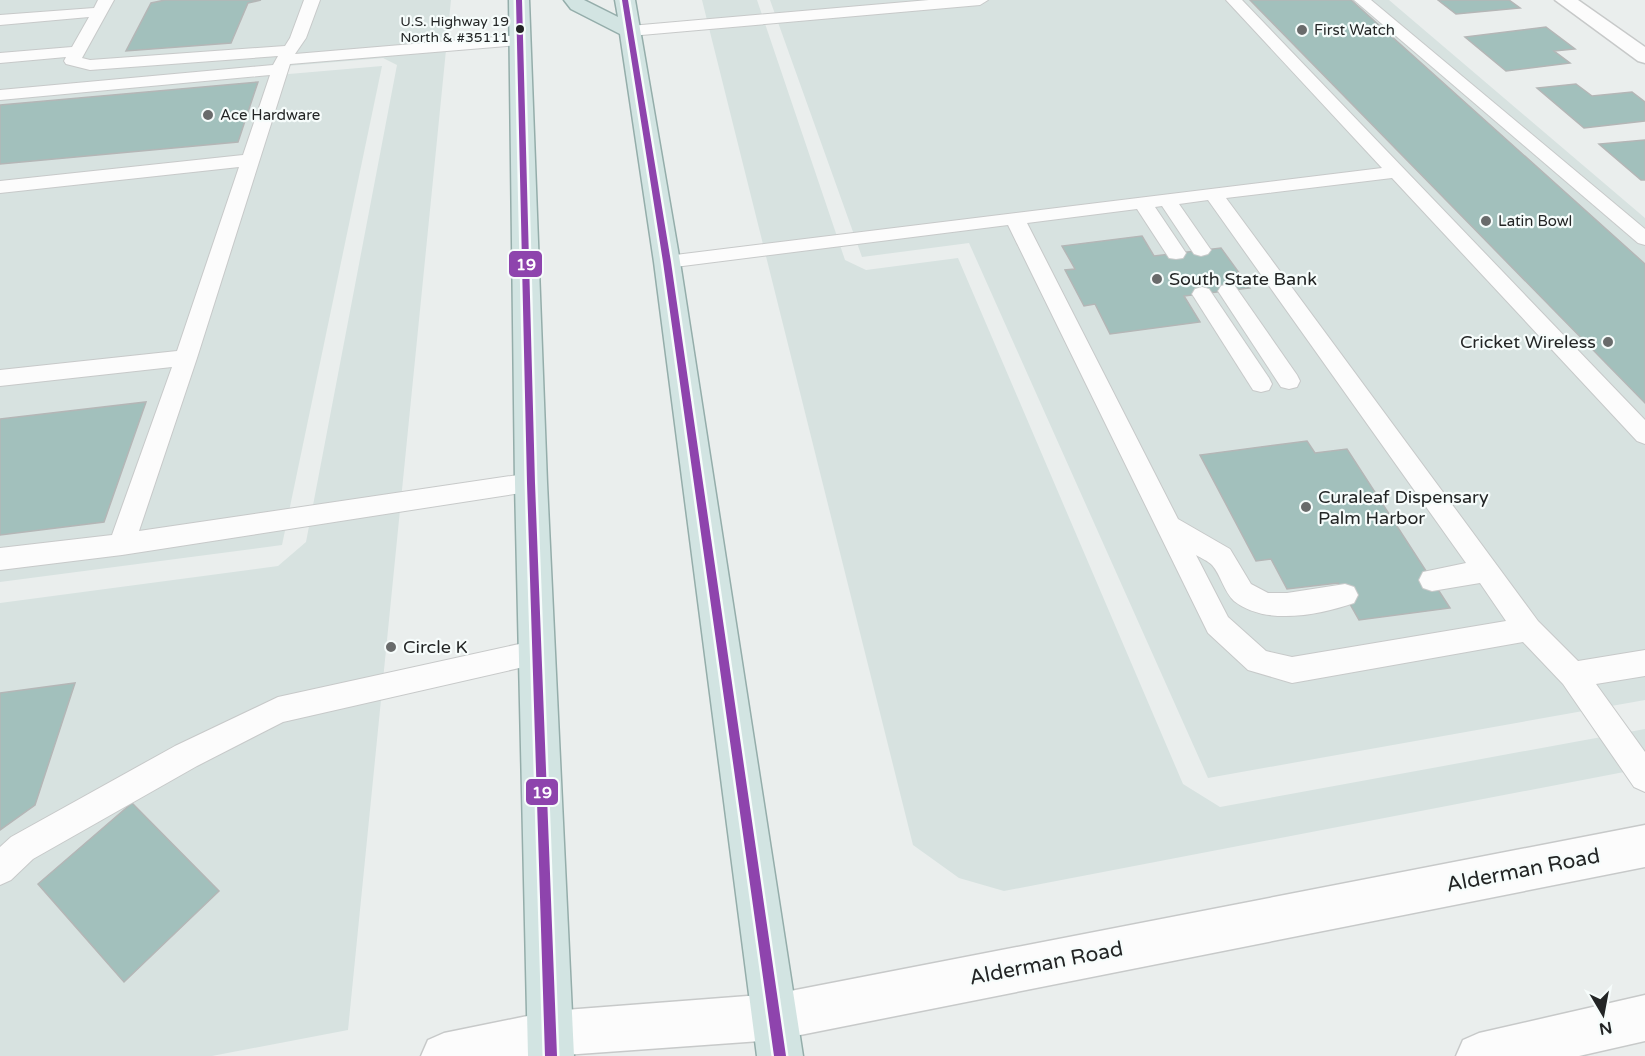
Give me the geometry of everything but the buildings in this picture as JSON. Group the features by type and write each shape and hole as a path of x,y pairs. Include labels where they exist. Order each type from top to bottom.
{"highway":[{"path":"519,0 531,483 551,1045"},
{"path":"574,0 578,5 628,15 666,262 777,1036"}],"main road":[{"path":"1565,0 1645,57"},
{"name":"Alderman Road","path":"444,1056 551,1045 777,1036 1645,846"},
{"path":"1479,1056 1645,1018"}],"lane":[{"path":"122,544 186,358 250,160 285,60 298,38 312,0"},
{"path":"790,17 792,0"},
{"path":"628,15 790,17 980,0"},
{"path":"1234,0 1645,435"},
{"path":"1362,0 1645,239"},
{"path":"75,56 103,6"},
{"path":"0,20 103,6"},
{"path":"0,95 285,60 520,40"},
{"path":"0,57 75,56 90,65 285,60"},
{"path":"0,187 250,160"},
{"path":"666,262 1396,172"},
{"path":"1213,194 1485,571 1528,629 1573,675 1645,777"},
{"path":"1167,200 1201,250"},
{"path":"1143,203 1176,253"},
{"path":"1015,219 1218,625 1258,661 1292,670 1528,629"},
{"path":"1228,291 1289,381"},
{"path":"1202,294 1261,384"},
{"path":"0,378 186,358"},
{"path":"0,559 122,544 531,483"},
{"path":"1169,526 1221,557 1242,592 1264,604 1287,605 1345,595"},
{"path":"1432,580 1485,571"},
{"path":"0,869 22,848 186,756 278,710 537,652"},
{"path":"1573,675 1645,663"}],"shaded area":[{"path":"0,0 451,0 348,1030 212,1056 0,1056 0,603 278,566 306,542 397,65 383,58 0,90"},
{"path":"702,0 757,0 845,260 866,270 958,258 1183,784 1220,807 1645,729 1645,768 1004,891 959,878 913,845"},
{"path":"770,0 1389,0 1645,218 1645,700 1208,778 969,243 862,257"},
{"path":"382,66 282,545 0,582 0,99"}],"transit line":[{"name":"19","path":"519,0 531,483 551,1056"},
{"name":"19","path":"625,0 667,262 780,1056"}],"place":[{"name":"U.S. Highway 19 North & #35111","path":"520,29"},
{"name":"First Watch","path":"1302,30"},
{"name":"Ace Hardware","path":"208,115"},
{"name":"Latin Bowl","path":"1486,221"},
{"name":"South State Bank","path":"1157,279"},
{"name":"Cricket Wireless","path":"1608,342"},
{"name":"Curaleaf Dispensary Palm Harbor","path":"1306,507"},
{"name":"Circle K","path":"391,647"}]}
